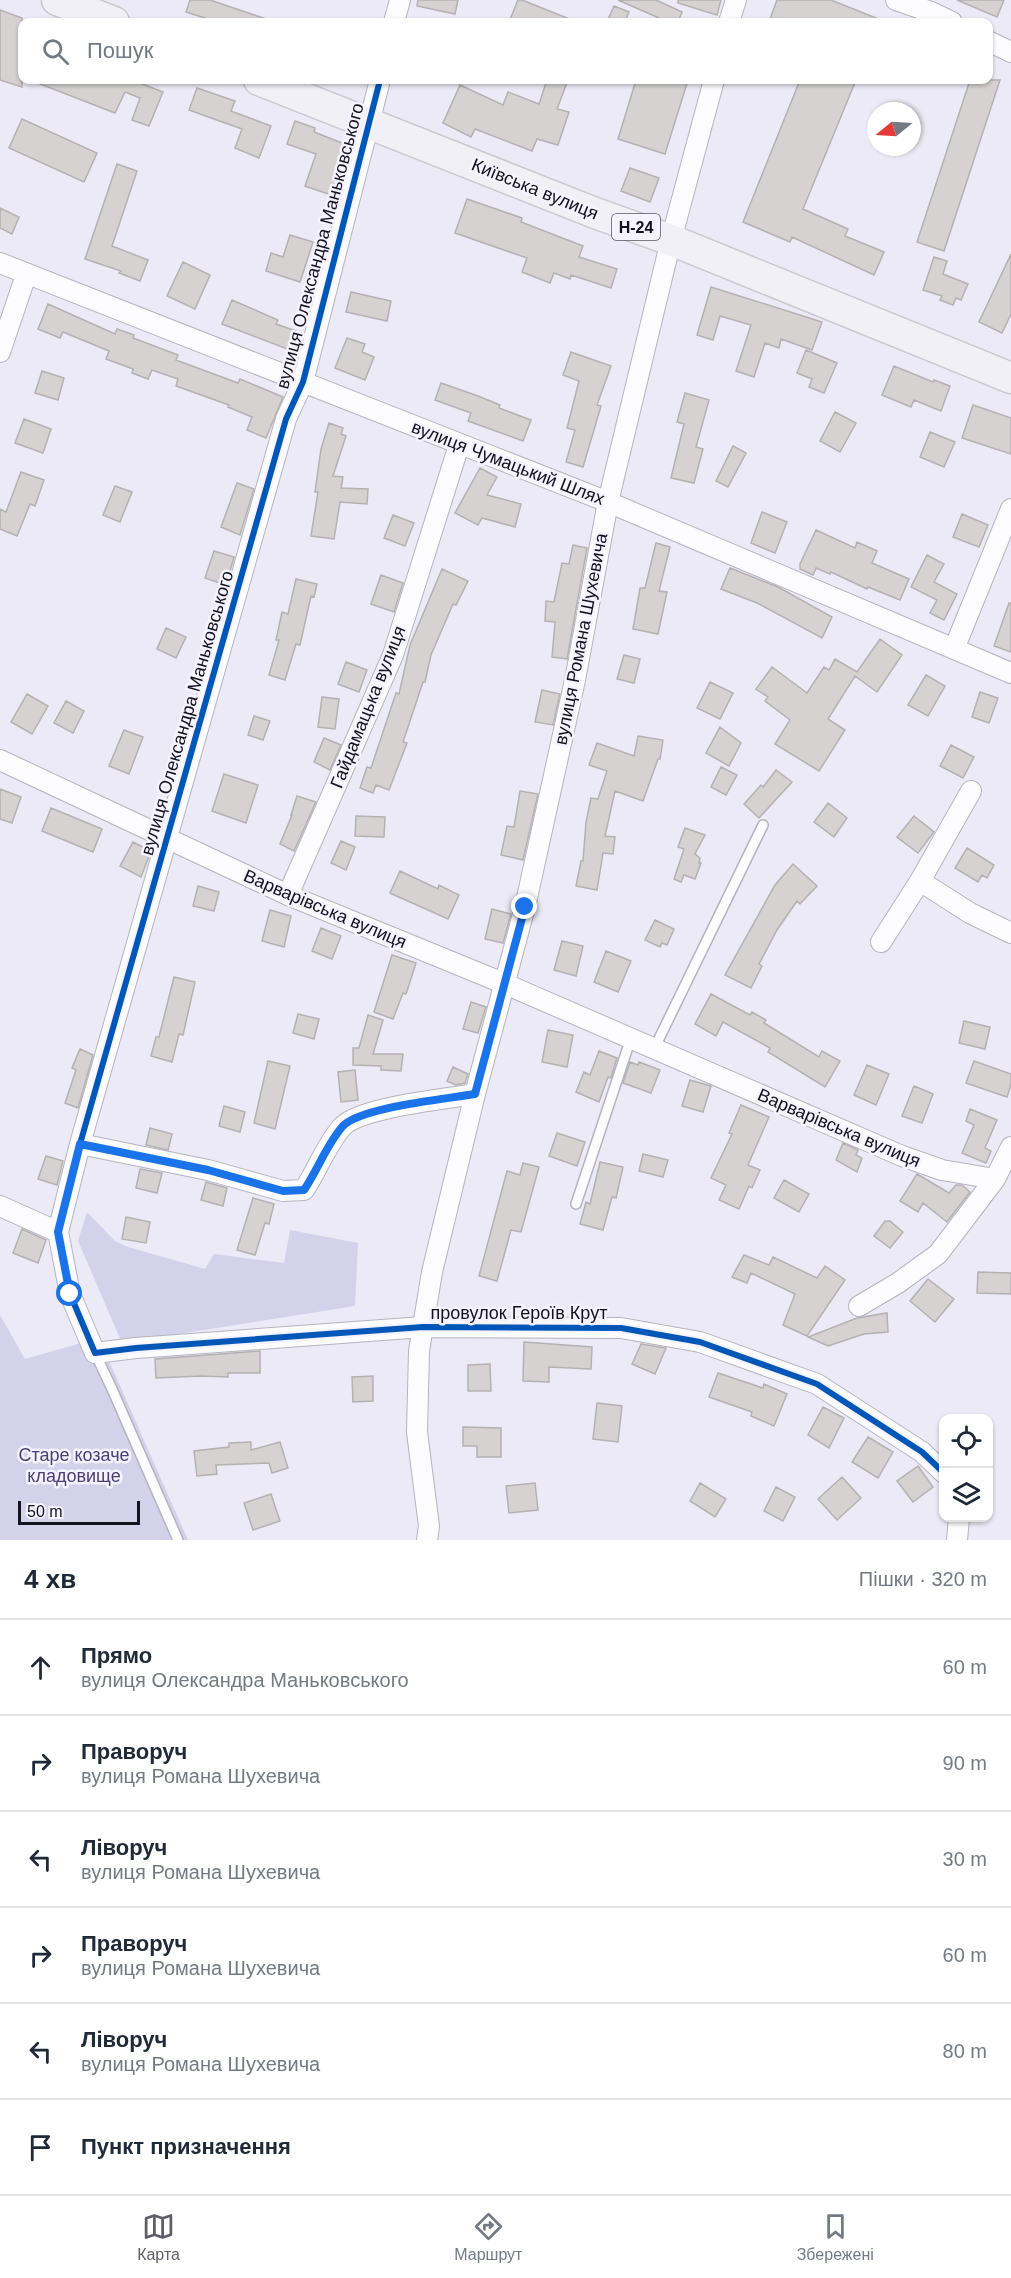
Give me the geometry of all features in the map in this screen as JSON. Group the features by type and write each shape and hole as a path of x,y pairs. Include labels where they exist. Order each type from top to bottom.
{"main road":[{"path":"57,0 104,18"},
{"name":"Київська вулиця","path":"269,84 595,213 671,240 1011,378"}],"street":[{"path":"395,18 399,0"},
{"path":"730,18 736,0"},
{"path":"896,0 933,6 947,18"},
{"path":"993,43 1011,52"},
{"name":"вулиця Олександра Маньковського","path":"95,1353 70,1294 58,1232 80,1144 286,419 303,382 379,84"},
{"name":"вулиця Романа Шухевича","path":"427,1540 429,1526 417,1432 419,1351 432,1272 503,983 525,907 575,680 608,502 671,240 713,84"},
{"name":"вулиця Чумацький Шлях","path":"0,263 608,502 1011,673"},
{"path":"0,352 26,275"},
{"name":"Гайдамацька вулиця","path":"288,896 393,656 459,445"},
{"path":"954,649 1011,509"},
{"name":"Варварівська вулиця","path":"0,760 288,896 503,983 902,1156 942,1170 995,1179"},
{"path":"881,942 920,882 971,791"},
{"path":"920,882 970,913 1011,933"},
{"path":"80,1144 208,1170 283,1191 304,1190 323,1154 344,1124 375,1110 475,1094"},
{"path":"859,1306 898,1283 938,1254 995,1179 1011,1147"},
{"path":"0,1206 58,1232"},
{"name":"провулок Героїв Крут","path":"95,1353 423,1327 621,1328 700,1342 817,1384 922,1452 939,1468"},
{"path":"957,1540 959,1522"}],"lane":[{"path":"654,1049 763,825"},
{"path":"576,1204 631,1038"},
{"name":"вулиця Олександра Маньковського","path":"95,1353 178,1540"}],"green space":[{"path":"87,1212 115,1241 128,1247 205,1269 214,1254 284,1263 290,1230 358,1243 355,1306 122,1343 78,1241"},
{"name":"Старе козаче кладовище","path":"0,1315 25,1359 99,1338 188,1540 0,1540"}],"building":[{"path":"190,0 210,0 263,18 205,18 186,12"},
{"path":"418,0 458,0 455,14 417,6"},
{"path":"518,0 522,0 567,18 511,18"},
{"path":"618,0 656,0 682,12 680,18 659,18"},
{"path":"678,0 721,0 717,15 678,3"},
{"path":"777,0 831,0 876,18 770,18"},
{"path":"957,0 1004,0 997,17"},
{"path":"614,6 629,12 627,18 609,18"},
{"path":"0,10 22,18 18,18 18,84 22,84 22,87 0,80"},
{"path":"993,80 1000,80 944,251 917,242 969,84 993,84"},
{"path":"40,84 142,84 163,92 149,126 132,120 140,98 125,92 115,113"},
{"path":"546,84 566,84 557,109 569,112 558,145 537,139 532,151 475,129 471,137 443,123 460,85 503,105 508,92 539,104"},
{"path":"635,84 687,84 665,154 618,139"},
{"path":"798,84 854,84 803,209 848,229 845,236 884,252 874,275 792,237 790,242 743,222"},
{"path":"197,88 235,101 231,111 271,126 259,158 235,148 242,129 189,110"},
{"path":"22,119 97,153 84,182 9,148"},
{"path":"295,121 315,128 314,132 347,145 335,176 342,179 337,197 305,186 316,154 287,144"},
{"path":"117,164 137,171 112,246 148,260 140,281 119,273 121,271 85,259"},
{"path":"630,168 659,178 650,202 621,191"},
{"path":"467,199 522,218 521,222 583,246 579,257 617,269 611,288 571,275 570,279 554,273 550,283 522,272 527,258 455,233"},
{"path":"0,208 19,217 12,234 0,228"},
{"path":"290,235 313,242 300,282 266,271 271,253 283,257"},
{"path":"1011,254 1011,314 1002,333 979,322"},
{"path":"934,257 947,261 943,274 968,284 961,300 956,298 953,305 940,300 942,296 923,290"},
{"path":"183,262 210,275 195,309 167,296"},
{"path":"711,287 822,322 812,350 781,339 779,348 765,343 754,377 736,371 751,325 720,316 713,340 697,335"},
{"path":"351,292 391,301 387,321 346,312"},
{"path":"232,300 278,320 276,324 296,331 290,350 222,324"},
{"path":"48,304 115,334 117,329 134,335 133,338 178,355 176,360 238,383 240,379 283,397 266,438 247,430 252,417 228,407 229,405 176,386 178,379 152,370 148,379 132,373 133,369 106,359 109,351 63,332 60,338 38,329"},
{"path":"347,338 365,344 362,352 374,357 365,380 335,368"},
{"path":"806,350 837,363 824,393 809,387 812,379 797,373"},
{"path":"571,352 611,366 597,405 601,406 583,467 566,462 575,430 567,428 579,381 563,375"},
{"path":"894,366 933,382 934,380 950,386 941,411 914,400 911,407 882,395"},
{"path":"42,371 64,378 58,400 35,393"},
{"path":"441,383 500,405 499,408 531,420 523,441 468,421 471,413 435,400"},
{"path":"685,393 709,400 696,447 703,449 694,483 671,478 684,424 677,422"},
{"path":"973,405 1011,418 1011,454 962,438"},
{"path":"835,412 856,423 840,452 820,441"},
{"path":"24,419 51,429 43,453 15,443"},
{"path":"329,423 343,428 341,434 346,436 333,476 343,477 341,488 368,489 367,504 340,502 334,539 311,536 318,492 315,492 321,449"},
{"path":"930,432 955,442 944,467 920,457"},
{"path":"733,446 746,453 728,487 716,481"},
{"path":"480,468 497,477 487,495 521,504 515,527 482,518 478,525 455,513"},
{"path":"21,472 44,480 35,506 30,504 17,536 0,529 0,509 6,512"},
{"path":"237,483 254,489 240,535 221,527"},
{"path":"115,486 132,492 120,522 103,515"},
{"path":"762,512 787,522 775,553 751,543"},
{"path":"962,514 988,525 979,547 953,537"},
{"path":"393,515 414,523 405,546 384,538"},
{"path":"816,530 855,548 857,542 877,551 872,563 909,579 900,600 868,587 867,589 831,572 830,574 816,568 813,575 800,569 800,564"},
{"path":"656,543 670,547 659,591 667,592 658,634 633,629 640,588 645,588"},
{"path":"573,545 587,548 567,659 552,657 555,622 545,621 546,601 554,602 562,563 569,564"},
{"path":"214,551 234,557 226,585 205,578"},
{"path":"927,555 944,564 934,582 957,594 944,620 930,613 937,600 911,587"},
{"path":"730,568 778,587 832,617 822,638 757,603 721,589"},
{"path":"442,569 468,581 456,605 453,604 431,655 425,682 423,682 403,742 407,743 389,790 376,785 373,793 360,788 367,767 371,768 396,693 399,694 410,645"},
{"path":"381,575 403,583 394,612 371,604"},
{"path":"296,579 317,584 314,597 311,596 300,645 296,644 285,680 269,675 279,640 276,640 282,612 288,614"},
{"path":"1009,603 1011,603 1011,652 994,646"},
{"path":"166,628 186,637 176,658 157,649"},
{"path":"880,639 902,655 877,692 855,676 828,719 845,730 819,771 775,744 790,720 765,701 768,697 756,689 772,667 807,693 824,667 829,670 835,659 857,672"},
{"path":"624,655 640,659 634,683 617,679"},
{"path":"346,662 367,670 359,692 338,684"},
{"path":"926,675 945,686 928,716 908,705"},
{"path":"710,682 733,693 720,719 697,708"},
{"path":"542,690 560,694 553,725 535,722"},
{"path":"980,692 998,698 989,723 972,717"},
{"path":"27,694 48,706 32,734 11,722"},
{"path":"322,697 339,699 335,729 318,727"},
{"path":"66,701 84,711 73,733 54,723"},
{"path":"254,716 270,721 263,740 248,735"},
{"path":"720,727 741,743 729,766 706,753"},
{"path":"124,730 143,737 129,774 109,766"},
{"path":"638,736 663,740 660,759 658,759 643,801 615,791 605,836 615,837 613,854 603,853 597,890 576,886 581,861 583,861 586,822 591,798 598,799 607,771 589,765 597,743 634,756"},
{"path":"324,738 341,745 330,770 314,762"},
{"path":"951,745 974,757 963,778 940,766"},
{"path":"721,767 737,775 726,795 711,787"},
{"path":"776,770 792,782 759,818 744,804 761,785 763,787"},
{"path":"224,774 258,785 246,823 212,811"},
{"path":"0,789 21,797 12,823 0,819"},
{"path":"520,791 538,794 523,860 501,855 507,826 514,827"},
{"path":"297,796 316,802 294,851 280,844"},
{"path":"828,803 847,818 834,837 814,822"},
{"path":"51,808 102,829 93,852 42,831"},
{"path":"356,816 385,817 384,837 355,836"},
{"path":"914,816 934,832 918,853 897,837"},
{"path":"685,828 705,835 695,854 700,858 699,863 701,863 695,879 684,875 681,882 674,879 684,849 678,847"},
{"path":"341,841 355,847 346,870 331,863"},
{"path":"133,842 151,851 141,877 120,866"},
{"path":"967,848 994,865 987,878 982,875 978,882 955,868"},
{"path":"793,864 817,886 800,904 797,901 777,930 759,964 762,966 751,988 725,975 775,885"},
{"path":"400,871 438,889 439,885 459,895 448,919 390,893"},
{"path":"198,886 219,892 214,911 193,906"},
{"path":"492,909 511,914 503,943 485,939"},
{"path":"270,910 291,916 284,947 262,941"},
{"path":"655,920 674,929 667,945 662,943 660,947 645,940"},
{"path":"321,928 341,936 332,959 312,951"},
{"path":"562,941 583,946 576,976 554,970"},
{"path":"606,951 631,961 618,992 594,982"},
{"path":"392,955 416,963 406,994 403,993 393,1019 374,1012"},
{"path":"174,977 195,982 183,1035 179,1034 172,1062 151,1056 156,1037 159,1037"},
{"path":"711,994 750,1015 752,1012 766,1020 764,1023 819,1057 822,1051 840,1061 825,1087 768,1052 770,1048 723,1022 716,1036 695,1024"},
{"path":"471,1002 486,1007 478,1033 463,1029"},
{"path":"298,1014 319,1019 314,1039 293,1033"},
{"path":"368,1015 383,1020 373,1054 403,1054 401,1071 381,1070 381,1066 353,1065 353,1048 359,1048"},
{"path":"964,1021 990,1027 985,1049 959,1043"},
{"path":"548,1030 573,1035 567,1067 542,1062"},
{"path":"80,1049 93,1055 78,1108 65,1103 76,1070 72,1068"},
{"path":"599,1051 617,1058 611,1078 608,1077 599,1102 576,1092 584,1072 590,1075"},
{"path":"268,1061 290,1066 275,1129 254,1123"},
{"path":"974,1061 1011,1074 1007,1097 966,1083"},
{"path":"630,1062 638,1065 639,1062 660,1070 651,1093 623,1083"},
{"path":"867,1065 889,1074 876,1105 854,1095"},
{"path":"453,1067 468,1074 465,1083 456,1085 447,1081"},
{"path":"355,1070 358,1100 341,1102 338,1072"},
{"path":"690,1080 711,1086 703,1112 682,1106"},
{"path":"914,1086 933,1094 922,1123 902,1116"},
{"path":"741,1105 769,1117 748,1165 760,1170 752,1188 749,1186 739,1209 719,1200 726,1185 711,1178 732,1134 729,1133"},
{"path":"224,1106 245,1112 240,1132 219,1126"},
{"path":"970,1109 997,1120 985,1148 991,1151 986,1163 962,1153 974,1125 966,1121"},
{"path":"150,1128 172,1134 168,1150 146,1145"},
{"path":"557,1133 585,1142 577,1166 549,1156"},
{"path":"843,1143 858,1150 856,1155 862,1158 857,1172 836,1160"},
{"path":"643,1154 668,1160 663,1177 639,1171"},
{"path":"46,1156 63,1161 57,1185 38,1179"},
{"path":"600,1162 623,1167 616,1198 612,1197 603,1230 580,1224 586,1202 590,1204"},
{"path":"523,1163 539,1167 521,1232 511,1230 497,1281 479,1276 507,1171 520,1175"},
{"path":"140,1169 162,1173 157,1193 136,1188"},
{"path":"917,1174 949,1193 956,1185 962,1185 970,1192 947,1222 923,1203 918,1212 900,1201"},
{"path":"784,1180 809,1194 799,1212 774,1198"},
{"path":"206,1182 227,1188 223,1206 201,1200"},
{"path":"253,1198 274,1204 269,1224 265,1223 255,1255 237,1250"},
{"path":"126,1217 150,1222 146,1243 122,1239"},
{"path":"885,1221 890,1221 903,1232 890,1248 874,1236"},
{"path":"22,1229 46,1240 38,1263 13,1253"},
{"path":"744,1255 769,1265 773,1257 817,1278 825,1266 845,1280 807,1336 783,1325 795,1294 751,1273 747,1283 732,1277"},
{"path":"978,1272 1011,1273 1011,1294 977,1293"},
{"path":"928,1279 954,1299 935,1322 910,1301"},
{"path":"887,1313 888,1332 864,1334 828,1346 808,1337 857,1318"},
{"path":"524,1342 592,1347 591,1369 549,1367 549,1382 523,1381"},
{"path":"641,1344 666,1348 655,1374 632,1364"},
{"path":"260,1351 260,1373 228,1373 228,1377 156,1378 155,1359"},
{"path":"490,1364 491,1391 468,1391 468,1365"},
{"path":"718,1373 763,1388 764,1384 787,1394 774,1426 751,1416 752,1412 709,1397"},
{"path":"373,1376 373,1401 353,1402 352,1377"},
{"path":"597,1403 622,1406 618,1442 593,1439"},
{"path":"823,1407 844,1418 829,1448 808,1435"},
{"path":"463,1427 501,1428 501,1457 477,1457 477,1446 463,1446"},
{"path":"868,1437 893,1452 878,1478 852,1462"},
{"path":"251,1442 251,1450 280,1442 288,1468 272,1473 269,1463 216,1465 217,1474 197,1476 194,1451 229,1447 229,1443"},
{"path":"918,1466 933,1487 913,1502 897,1481"},
{"path":"842,1477 861,1498 837,1520 818,1499"},
{"path":"535,1483 538,1510 509,1513 506,1486"},
{"path":"700,1483 726,1499 715,1517 690,1501"},
{"path":"776,1487 795,1497 783,1521 764,1511"},
{"path":"271,1494 280,1521 253,1530 244,1503"}],"cycle path":[{"path":"379,84 303,382 286,419 80,1144 58,1232 70,1294 95,1353 423,1327 621,1328 700,1342 817,1384 922,1452 939,1468"}],"route":[{"path":"70,1294 58,1232 80,1144 208,1170 283,1191 304,1190 323,1154 344,1124 375,1110 475,1094 525,907"}]}
